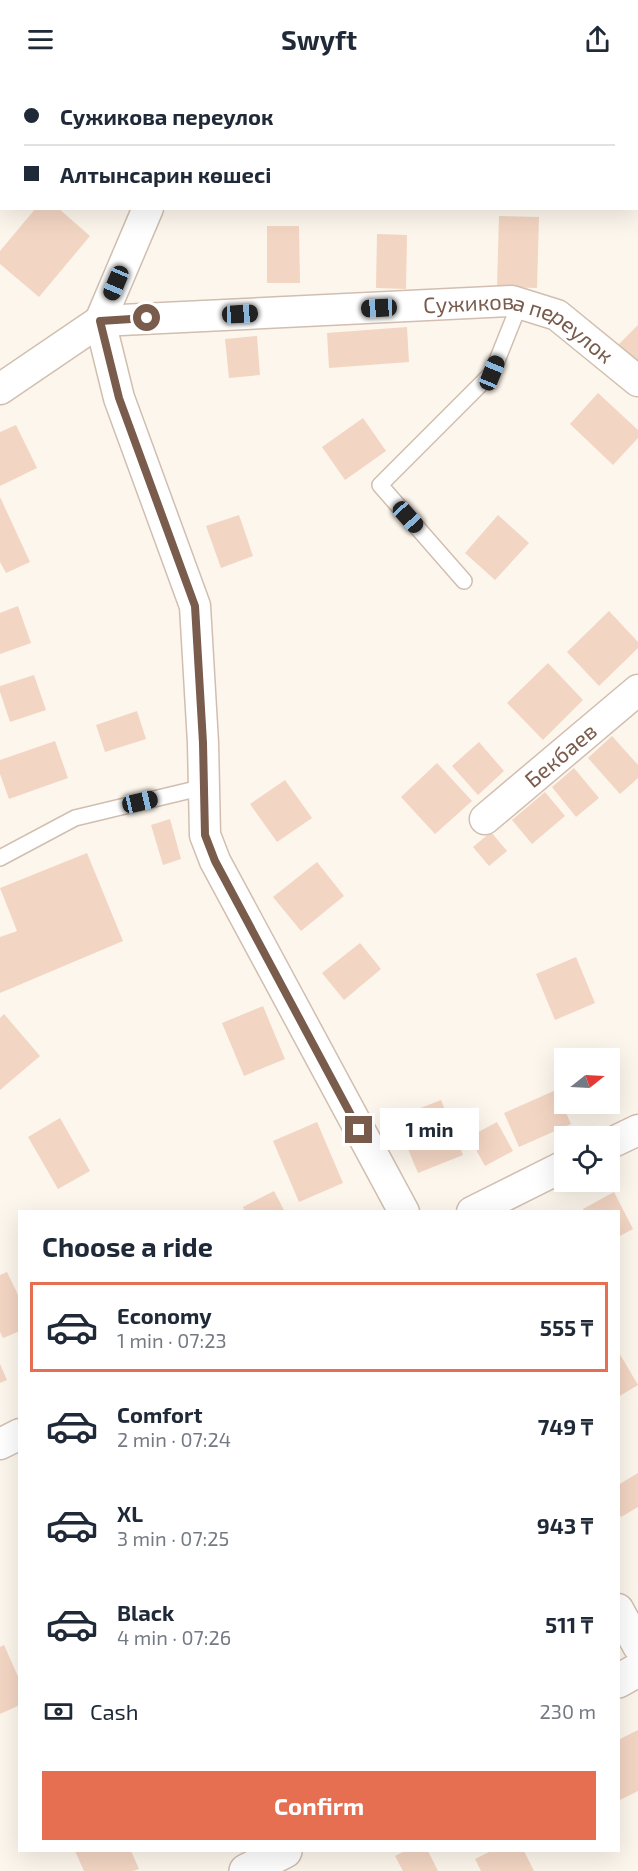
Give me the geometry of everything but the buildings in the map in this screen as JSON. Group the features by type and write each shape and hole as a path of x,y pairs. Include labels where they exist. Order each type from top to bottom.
{"street":[{"path":"0,389 100,321 147,210"},
{"name":"Сужикова переулок","path":"100,321 512,301 557,315 638,381"},
{"path":"100,321 119,398 195,606 205,835 215,861 403,1210"},
{"name":"Бекбаев","path":"485,819 638,690"},
{"path":"620,1139 638,1130"},
{"path":"476,1210 554,1171"},
{"path":"0,1444 18,1435"},
{"path":"620,1613 638,1646"},
{"path":"620,1680 638,1670"},
{"path":"246,1871 283,1852"}],"lane":[{"path":"464,581 380,485 492,373 520,303"},
{"path":"0,858 75,818 204,787"}],"route":[{"path":"147,318 100,321 119,398 195,606 203,743 205,835 215,861 359,1130"}]}
